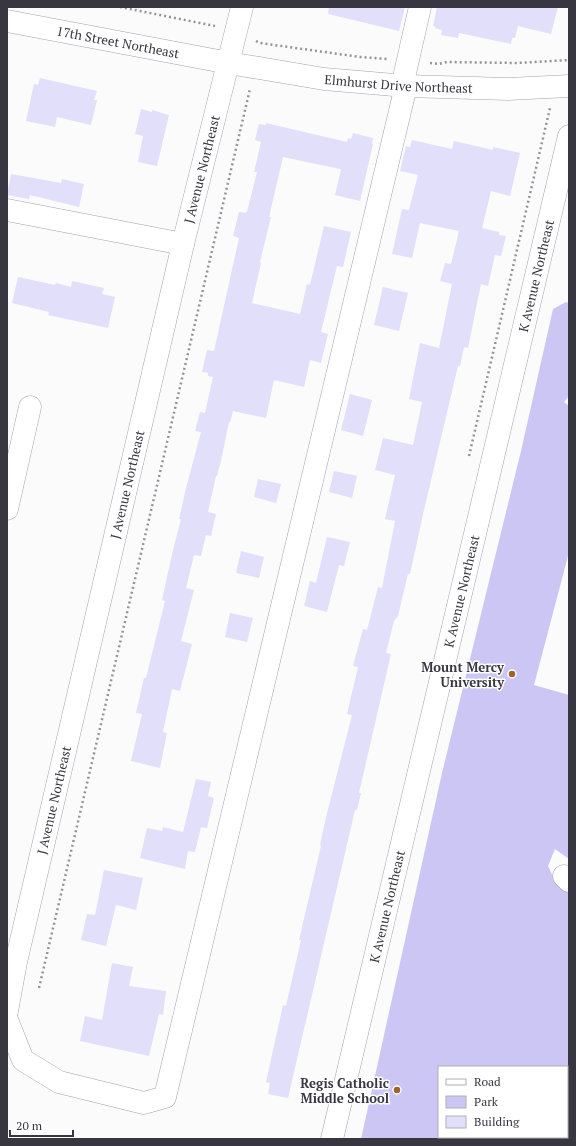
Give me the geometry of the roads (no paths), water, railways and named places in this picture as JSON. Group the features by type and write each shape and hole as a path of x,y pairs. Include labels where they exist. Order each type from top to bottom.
{"street":[{"name":"J Avenue Northeast","path":"7,1011 12,955 183,244 242,7"},
{"path":"7,1020 23,1060 58,1082 144,1103 165,1097 404,86 420,7"},
{"name":"17th Street Northeast","path":"7,20 229,63"},
{"name":"Elmhurst Drive Northeast","path":"229,63 324,79 404,86 508,89 569,86"},
{"name":"K Avenue Northeast","path":"332,1139 569,136"},
{"path":"7,210 183,244"},
{"path":"7,509 30,407"}],"place":[{"name":"Mount Mercy University","path":"512,674"},
{"name":"Regis Catholic Middle School","path":"397,1090"}]}
